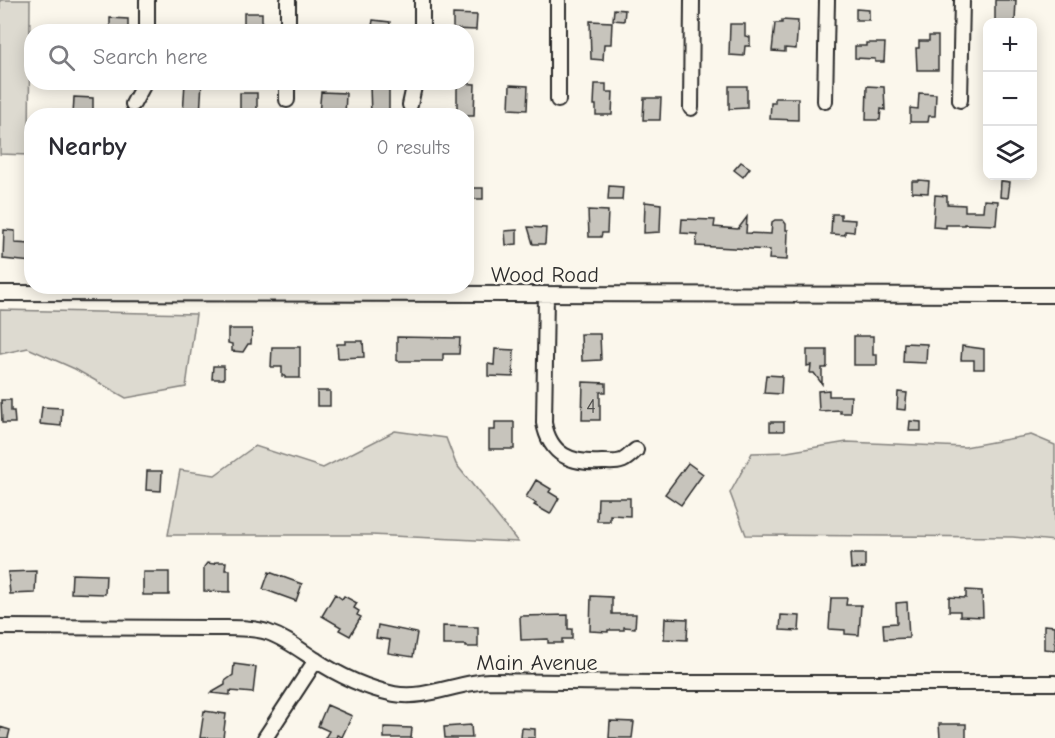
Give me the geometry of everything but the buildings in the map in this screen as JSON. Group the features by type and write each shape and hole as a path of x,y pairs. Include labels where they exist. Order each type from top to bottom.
{"street":[{"path":"147,0 147,24"},
{"path":"288,0 288,24"},
{"path":"422,0 422,24"},
{"path":"558,0 558,100"},
{"path":"691,108 692,0"},
{"path":"825,101 826,0"},
{"path":"960,100 962,0"},
{"path":"133,104 141,90"},
{"path":"287,90 287,100"},
{"path":"410,105 413,90"},
{"name":"Wood Road","path":"0,293 24,293"},
{"name":"Wood Road","path":"273,294 1055,295"},
{"path":"546,295 544,423 554,448 562,456 588,463 622,461 636,450"},
{"name":"Main Avenue","path":"0,627 241,628 265,632 286,640 316,660 364,684 397,694 418,694 465,683 489,681 1055,683"},
{"path":"265,738 316,660"}],"shaded area":[{"path":"0,0 30,0 30,24 24,24 24,90 29,90 29,108 24,108 24,155 0,154"},
{"path":"0,310 196,314 186,387 126,398 75,369 28,348 0,354"},
{"path":"395,431 446,438 456,464 518,542 371,535 168,535 180,470 215,475 255,446 323,468"},
{"path":"1031,435 1055,445 1055,541 1013,537 746,535 730,493 752,453 787,452 847,442 965,447"}]}
